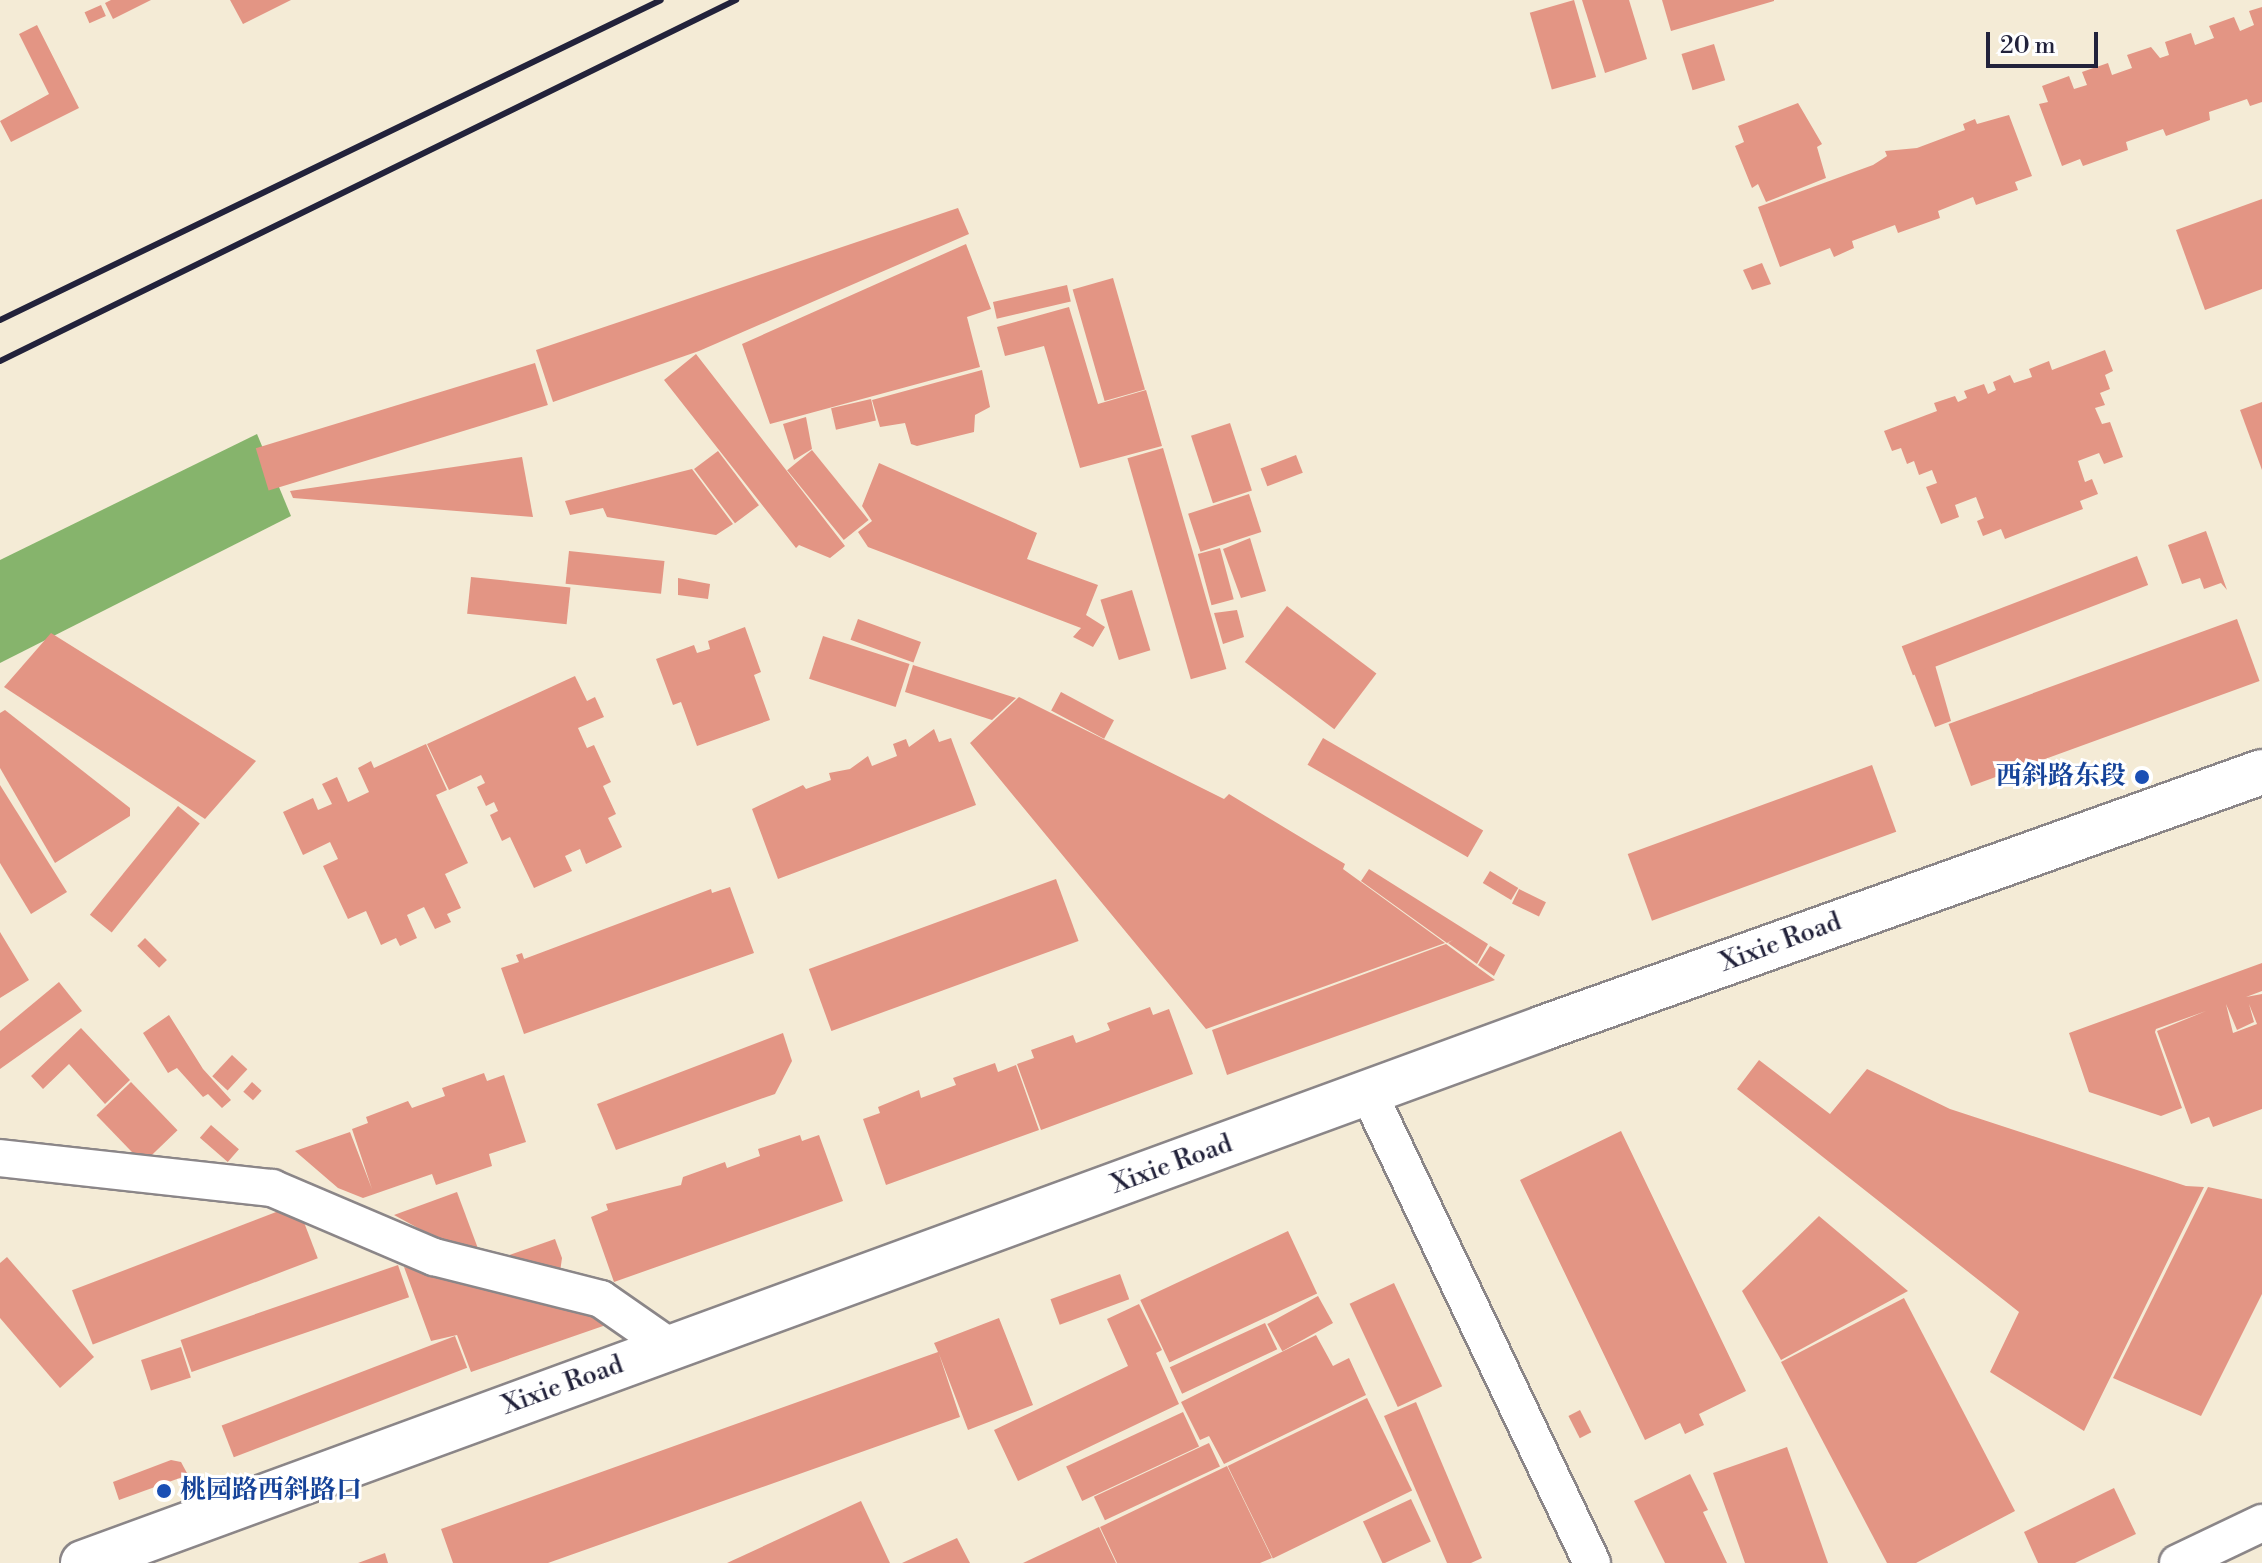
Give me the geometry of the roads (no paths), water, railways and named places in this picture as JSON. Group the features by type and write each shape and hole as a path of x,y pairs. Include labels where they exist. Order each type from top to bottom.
{"street":[{"name":"Xixie Road","path":"83,1563 670,1347 2262,772"},
{"path":"1369,1094 1592,1563"},
{"path":"0,1158 272,1188 434,1257 601,1299 670,1347"},
{"path":"2178,1563 2262,1523"}],"railway":[{"path":"0,320 661,0"},
{"path":"0,361 736,0"}],"place":[{"name":"西斜路东段","path":"2142,777"},
{"name":"桃园路西斜路口","path":"164,1491"}]}
